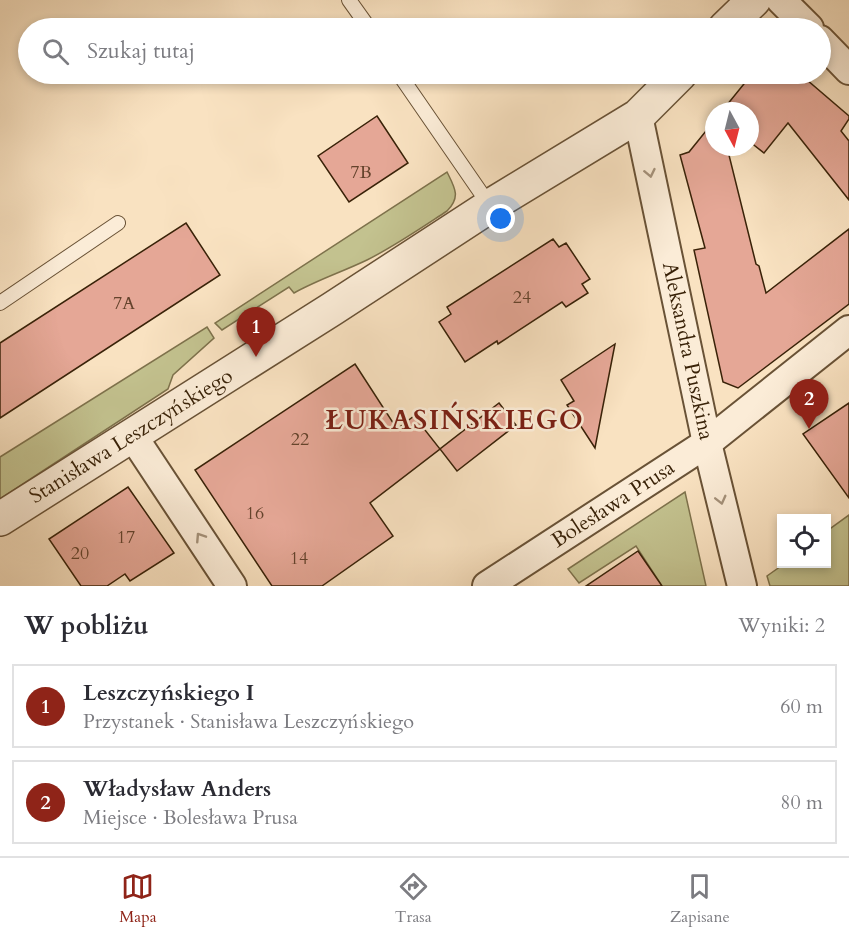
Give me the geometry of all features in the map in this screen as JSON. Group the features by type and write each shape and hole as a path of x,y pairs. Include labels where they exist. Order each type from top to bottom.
{"street":[{"path":"735,18 754,0"},
{"path":"781,0 799,18"},
{"path":"831,51 849,70"},
{"name":"Stanisława Leszczyńskiego","path":"0,519 490,206 638,116 670,84"},
{"name":"Aleksandra Puszkina","path":"638,116 708,443 742,586"},
{"name":"Bolesława Prusa","path":"487,586 708,443 849,330"},
{"path":"132,435 232,586"}],"lane":[{"path":"349,0 362,18"},
{"path":"406,84 490,206"},
{"path":"0,303 118,223"}],"shaded area":[{"path":"447,172 455,192 454,201 447,211 418,230 367,260 294,293 289,287 222,330 215,323"},
{"path":"207,327 214,338 173,375 168,389 0,499 0,457"},
{"path":"685,492 706,586 662,586 636,546 579,583 568,569"},
{"path":"849,515 849,586 770,586 767,576 778,568 831,568 831,528"}],"building":[{"path":"744,84 812,84 849,116 841,131 849,141 849,200 788,123 764,153 759,149 759,102 729,102"},
{"path":"377,116 408,163 349,202 318,156"},
{"path":"705,132 705,156 729,156 756,264 759,266 766,293 849,229 849,304 738,388 723,382 694,250 705,248 680,155 689,152"},
{"path":"186,223 220,275 0,418 0,343"},
{"path":"553,239 559,247 566,243 590,279 582,284 588,293 566,307 562,302 498,344 497,341 465,362 439,322 451,314 447,307"},
{"path":"615,344 595,448 567,405 574,401 561,380"},
{"path":"355,364 397,429 414,416 440,449 370,503 393,536 322,586 272,586 195,470"},
{"path":"499,403 516,425 457,471 440,449"},
{"path":"849,403 849,498 803,434"},
{"path":"128,487 174,553 130,581 125,574 107,586 81,586 49,539"},
{"path":"638,551 662,586 586,586"}],"place":[{"name":"Leszczyńskiego I","path":"256,357"},
{"name":"Władysław Anders","path":"809,429"}],"district":[{"name":"ŁUKASIŃSKIEGO","path":"455,420"}]}
